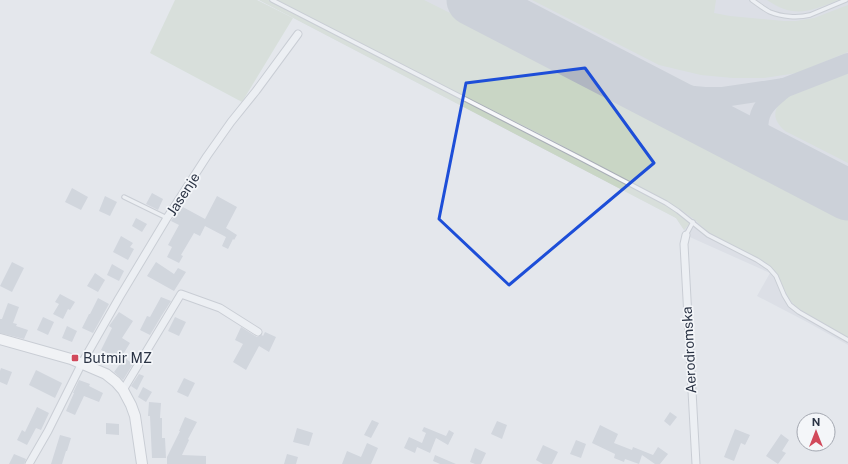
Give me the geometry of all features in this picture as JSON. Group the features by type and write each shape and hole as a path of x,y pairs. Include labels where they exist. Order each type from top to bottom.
{"street":[{"name":"Jasenje","path":"29,464 48,431 82,363 167,218 231,122 298,34"},
{"name":"Aerodromska","path":"686,236 684,244 696,464"},
{"path":"123,390 181,294 220,308 258,332"},
{"path":"0,339 82,363 106,374 116,382 123,390 135,416 142,464"}],"lane":[{"path":"272,0 666,203 693,222 708,236 757,260 769,268 776,276 790,305 799,312 848,340"},
{"path":"752,0 769,12 796,17 810,15 846,0"},
{"path":"124,198 167,218"},
{"path":"686,236 693,222"}],"highlighted area":[{"path":"585,68 654,163 509,285 439,219 466,83"}],"shaded area":[{"path":"259,0 848,0 848,345 757,296 770,273 683,234 684,230 676,218"}],"green space":[{"path":"175,0 257,0 293,18 242,102 150,53"},
{"path":"259,0 268,0 301,16 532,135 674,210 690,223 684,230 676,218"},
{"path":"277,0 424,0 502,39 674,130 848,218 848,338 796,307 789,299 776,272 770,266 710,234 680,209 546,137"},
{"path":"532,0 716,0 714,13 784,21 814,18 848,5 848,52 797,73 764,78 733,78 701,75 659,65"},
{"path":"767,0 839,0 811,10 794,11 786,10"},
{"path":"848,73 848,163 785,131 778,122 775,114 781,102 785,98"}],"building":[{"path":"72,188 88,197 81,210 65,202"},
{"path":"152,193 163,199 158,210 146,204"},
{"path":"105,196 117,202 110,216 99,211"},
{"path":"217,196 237,207 226,228 237,235 234,240 233,239 228,249 222,246 226,237 205,226 200,236 194,233 181,255 183,256 179,263 167,257 172,247 168,245 179,225 171,221 181,206 205,219"},
{"path":"136,218 147,224 142,232 132,226"},
{"path":"121,236 133,243 130,247 134,249 128,260 113,252"},
{"path":"12,262 24,268 12,292 0,286"},
{"path":"156,262 174,274 178,268 186,272 174,291 147,276"},
{"path":"112,264 124,271 119,281 107,275"},
{"path":"95,273 105,280 98,292 87,286"},
{"path":"60,294 75,302 70,310 68,309 63,319 53,314 59,304 55,302"},
{"path":"161,297 171,301 150,335 140,330 147,316 150,317"},
{"path":"98,298 109,304 93,333 82,328"},
{"path":"8,303 19,307 13,323 17,324 16,326 28,330 24,339 0,333 0,319 2,319"},
{"path":"119,312 133,321 122,338 130,343 122,356 133,364 123,380 114,372 120,364 114,361 116,357 101,350 112,328 109,326"},
{"path":"43,317 54,322 48,335 37,330"},
{"path":"175,317 186,322 179,336 168,331"},
{"path":"67,326 77,331 72,342 62,338"},
{"path":"241,327 257,337 263,336 265,332 276,337 269,352 259,346 246,370 233,362 243,344 235,340"},
{"path":"1,368 12,372 7,385 0,382"},
{"path":"36,370 62,383 55,398 29,385"},
{"path":"139,374 144,376 137,390 131,386"},
{"path":"184,378 195,383 188,397 177,392"},
{"path":"79,380 90,384 89,386 103,393 99,402 84,396 75,415 66,411"},
{"path":"143,387 152,392 146,402 138,397"},
{"path":"149,402 161,403 160,418 162,418 162,438 165,438 166,458 152,458 150,416 148,416"},
{"path":"37,407 49,413 41,430 36,428 27,445 17,440 22,430 25,432"},
{"path":"670,412 677,417 670,426 664,421"},
{"path":"185,417 197,422 182,455 206,456 206,464 167,464 167,457"},
{"path":"372,420 379,423 371,438 364,435"},
{"path":"497,421 507,425 502,439 491,434"},
{"path":"106,423 119,424 119,435 106,434"},
{"path":"600,425 618,434 614,443 632,450 633,447 653,455 658,447 668,454 660,464 655,464 642,455 639,464 625,459 624,462 614,458 615,454 592,443"},
{"path":"424,427 446,436 449,430 454,433 448,445 436,438 430,453 417,447 415,453 404,448 409,437 422,443 426,433 422,431"},
{"path":"297,428 313,433 309,446 293,442"},
{"path":"735,429 750,435 745,445 741,443 734,461 724,457"},
{"path":"781,434 789,440 782,451 786,453 778,464 766,456"},
{"path":"60,435 71,438 67,451 62,464 51,464"},
{"path":"576,440 586,444 581,458 570,454"},
{"path":"367,443 378,448 371,464 342,464 347,451 361,457"},
{"path":"543,445 558,452 552,464 543,464 536,460"},
{"path":"475,448 486,453 481,464 470,462"},
{"path":"14,454 26,459 24,464 9,464"},
{"path":"287,454 298,457 296,464 284,464"},
{"path":"435,455 456,464 440,464 433,461"}],"taxiway":[{"path":"636,85 694,96 723,97 784,88 848,63"},
{"path":"774,157 763,145 759,135 758,125 762,110 767,103 784,88"}],"runway":[{"path":"472,0 848,195"}],"place":[{"name":"Butmir MZ","path":"75,358"}]}
